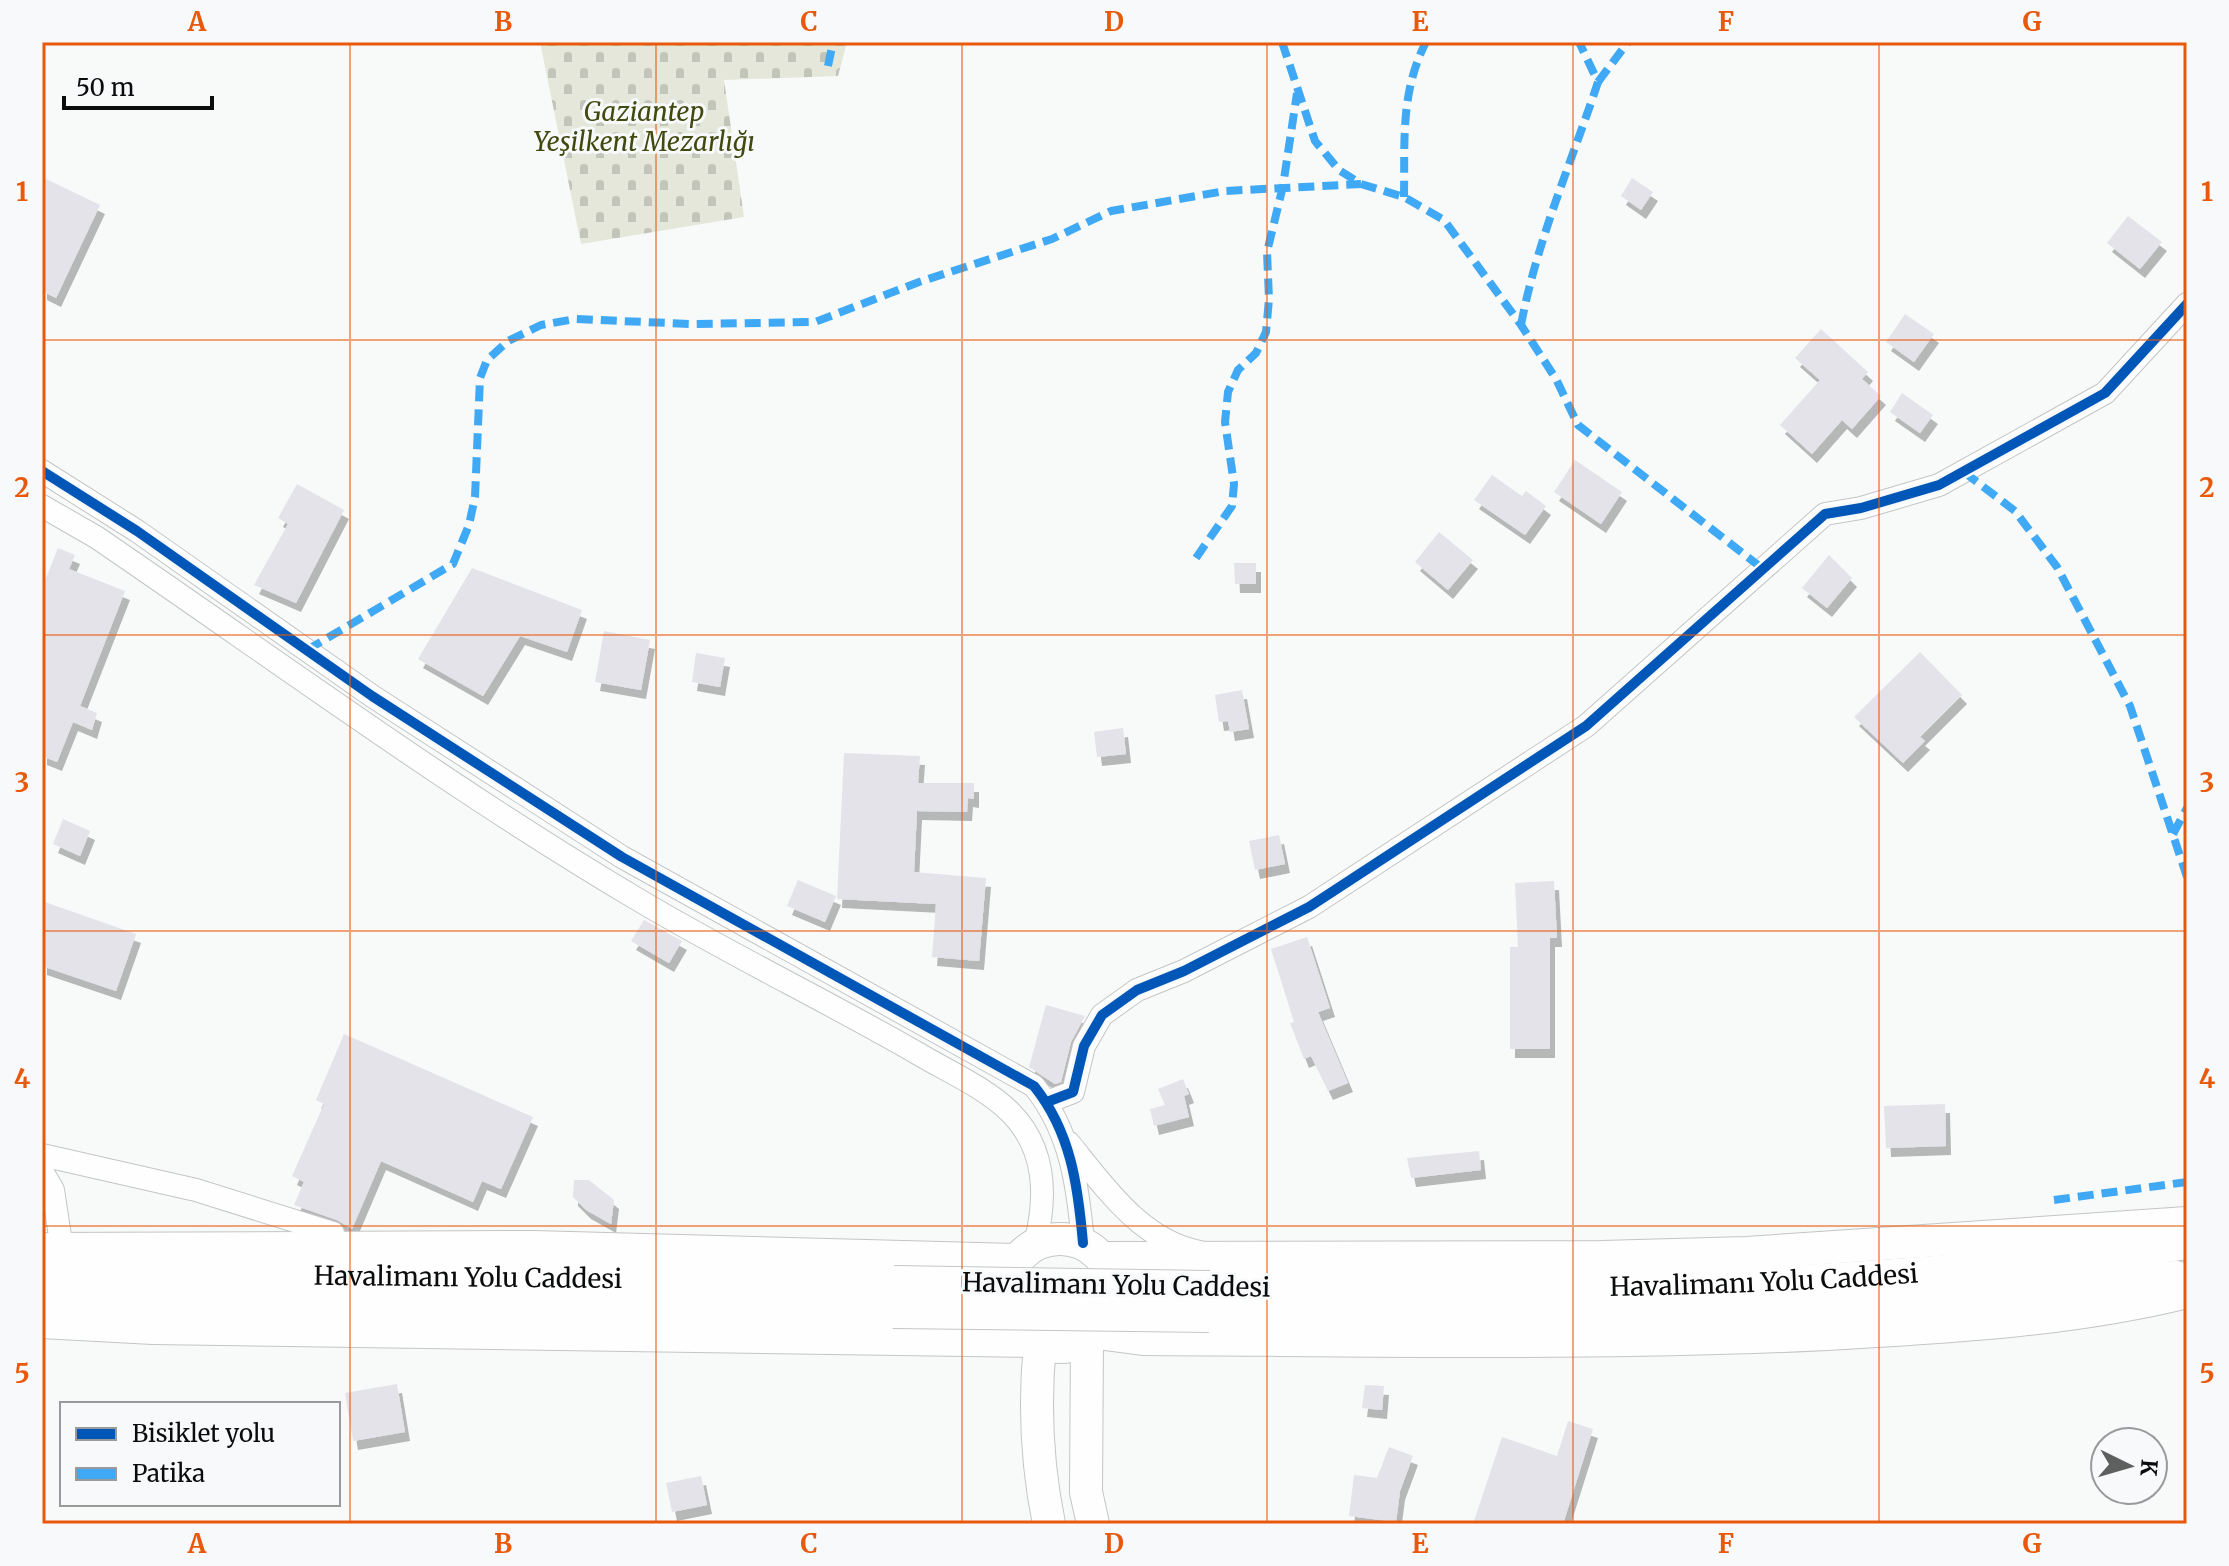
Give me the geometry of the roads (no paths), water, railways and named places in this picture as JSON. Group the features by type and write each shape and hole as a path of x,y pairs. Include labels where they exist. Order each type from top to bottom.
{"highway":[{"path":"49,1257 533,1247 840,1253 1026,1252 1060,1238 1092,1251 1220,1256 1602,1257 1747,1253 2187,1223"},
{"name":"Havalimanı Yolu Caddesi","path":"1210,1301 1776,1282 1939,1272 2101,1257 2187,1243"},
{"path":"1092,1251 1114,1290 1110,1313 1092,1337 1086,1492 1093,1524"},
{"path":"1026,1252 1006,1283 1007,1308 1020,1330 1037,1342"},
{"name":"Havalimanı Yolu Caddesi","path":"49,1257 893,1297"},
{"name":"Havalimanı Yolu Caddesi","path":"42,1301 893,1297 1210,1301 1616,1317 1760,1314 2187,1275"},
{"path":"42,1322 153,1328 1037,1342 1065,1347 1092,1337 1584,1341 1802,1335 2045,1317 2145,1303 2187,1292"},
{"path":"1037,1342 1042,1490 1049,1524"}],"street":[{"path":"1047,1102 1073,1092 1084,1046 1102,1015 1137,990 1184,971 1309,907 1586,726 1825,514 1861,508 1939,485 2105,393 2187,304"},
{"path":"42,471 137,531 372,696 622,857 1034,1086 1047,1102 1065,1138 1092,1251"},
{"path":"42,506 96,537 510,821 727,951 864,1022 1010,1111 1032,1141 1041,1166 1044,1199 1026,1252"},
{"path":"1065,1138 1133,1217 1186,1250 1220,1256"},
{"path":"42,1155 196,1190 333,1233"},
{"path":"42,1171 53,1190 49,1257"}],"park label":[{"name":"Gaziantep Yeşilkent Mezarlığı","path":"644,127"}]}
